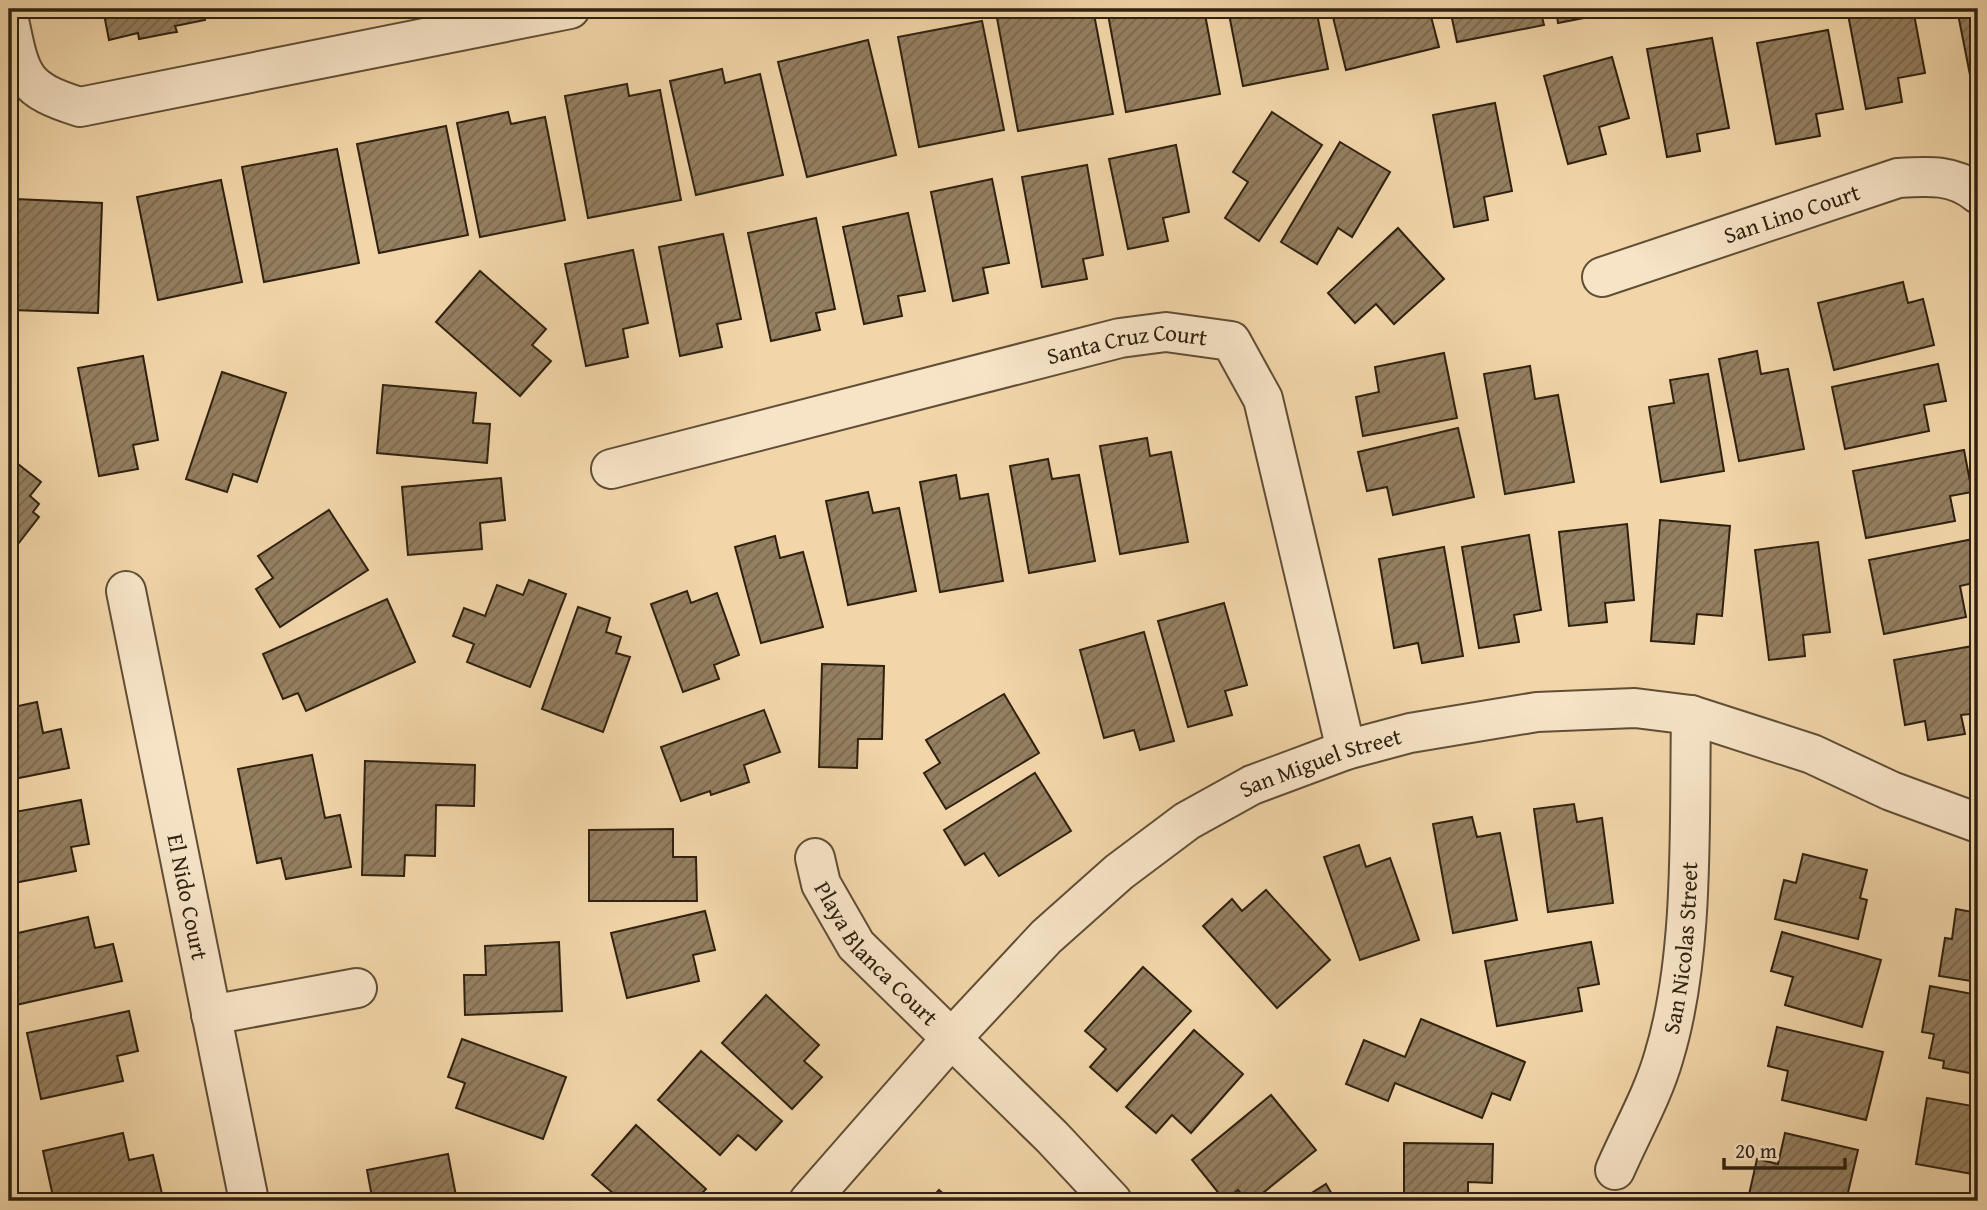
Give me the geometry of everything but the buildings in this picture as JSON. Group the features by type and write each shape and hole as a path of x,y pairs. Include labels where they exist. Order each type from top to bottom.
{"street":[{"path":"9,20 20,68 44,96 80,107 465,19 570,9"},
{"name":"San Lino Court","path":"1602,277 1898,178 1937,176 1966,183 1978,194"},
{"name":"Santa Cruz Court","path":"611,469 1120,338 1166,332 1231,341 1263,399 1346,750"},
{"name":"El Nido Court","path":"126,591 249,1201"},
{"name":"San Miguel Street","path":"809,1201 950,1040 1046,937 1119,872 1186,821 1252,785 1346,750 1410,733 1537,712 1635,708 1691,715 1812,754 1891,791 1978,823"},
{"name":"San Nicolas Street","path":"1615,1170 1664,1057 1677,990 1689,883 1691,715"},
{"name":"Playa Blanca Court","path":"814,858 821,884 856,945 1052,1138 1112,1201"},
{"path":"211,1014 357,988"}]}
